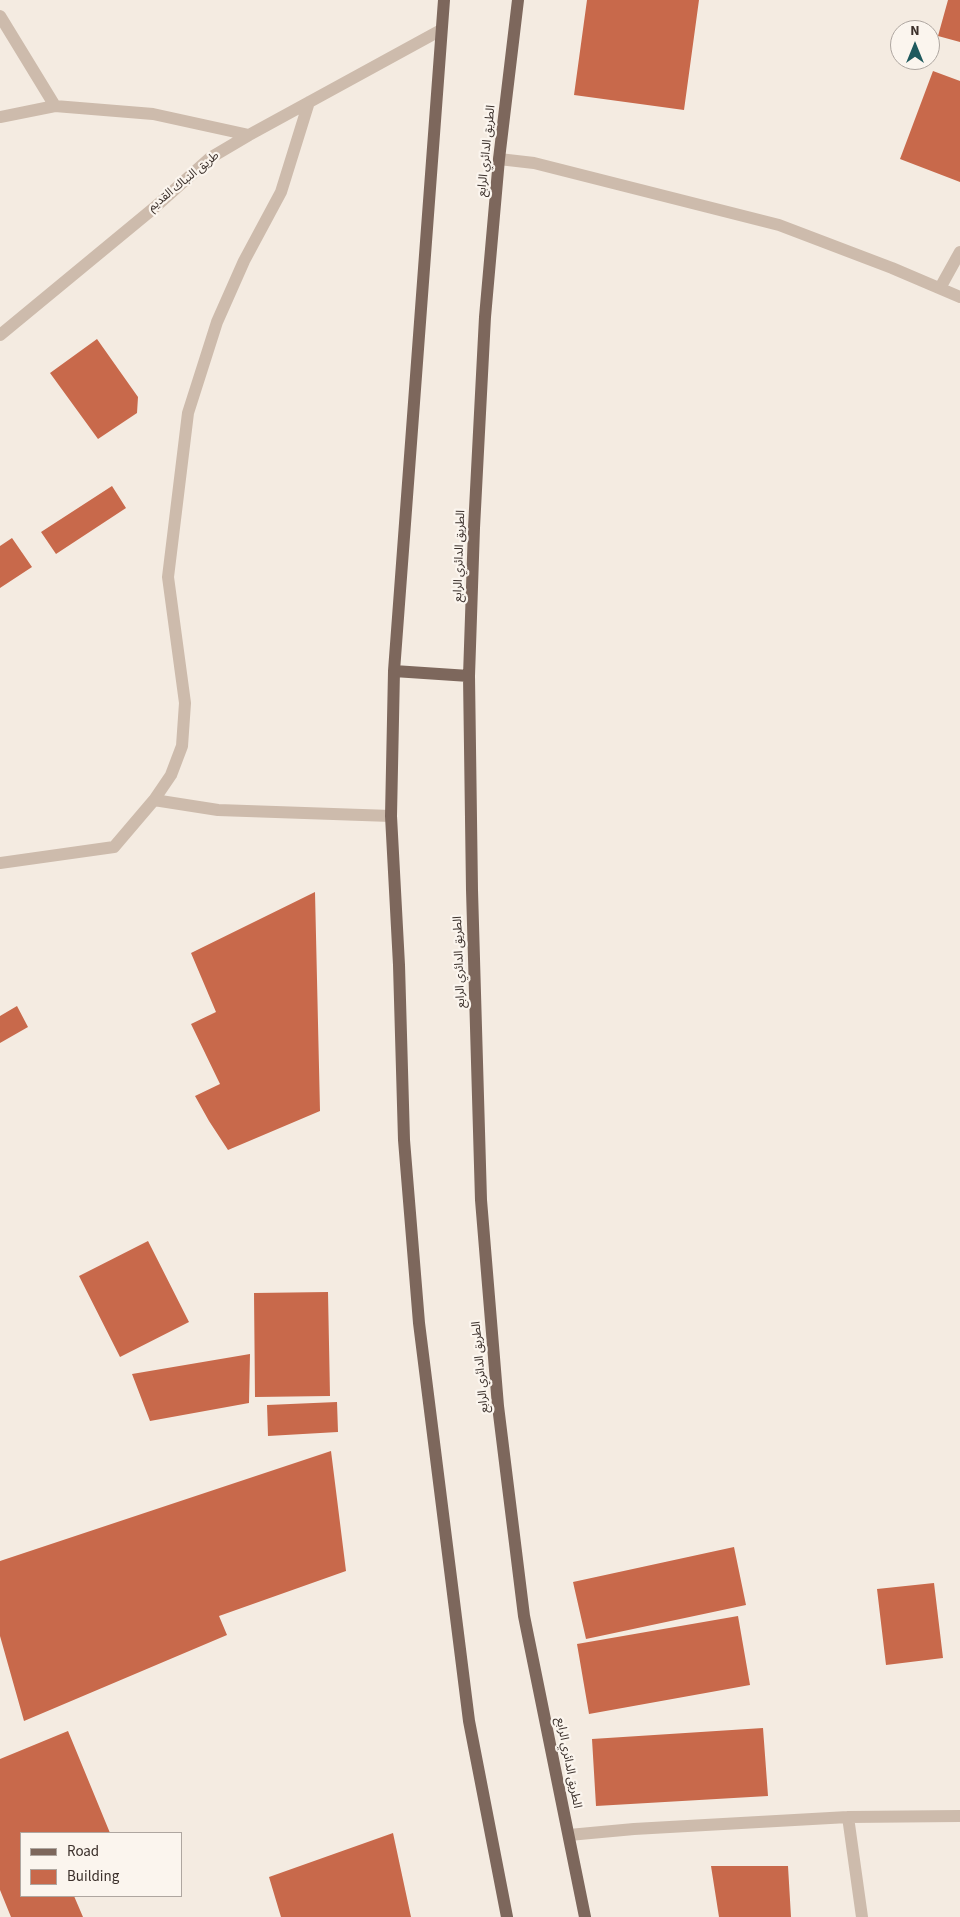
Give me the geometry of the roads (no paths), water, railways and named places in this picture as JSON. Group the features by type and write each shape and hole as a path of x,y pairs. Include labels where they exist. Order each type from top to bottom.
{"main road":[{"path":"444,0 394,671 391,816 399,965 404,1140 419,1323 469,1721 507,1917"},
{"name":"الطريق الدائري الرابع","path":"518,0 499,159 485,318 474,528 469,676 472,890 481,1200 498,1406 524,1616 585,1917"},
{"path":"394,671 469,676"}],"street":[{"path":"0,16 55,106"},
{"name":"طريق النباك القديم","path":"0,335 154,208 210,158 441,30"},
{"path":"0,863 114,847 154,800 170,775 182,746 185,702 168,577 188,413 217,322 244,261 281,192 309,102"},
{"path":"0,118 55,106 153,114 249,135"},
{"path":"499,159 534,163 778,225 960,297"},
{"path":"940,288 960,252"},
{"path":"154,800 218,810 391,816"},
{"path":"568,1835 634,1829 848,1816 960,1816"},
{"path":"848,1816 862,1917"}]}
